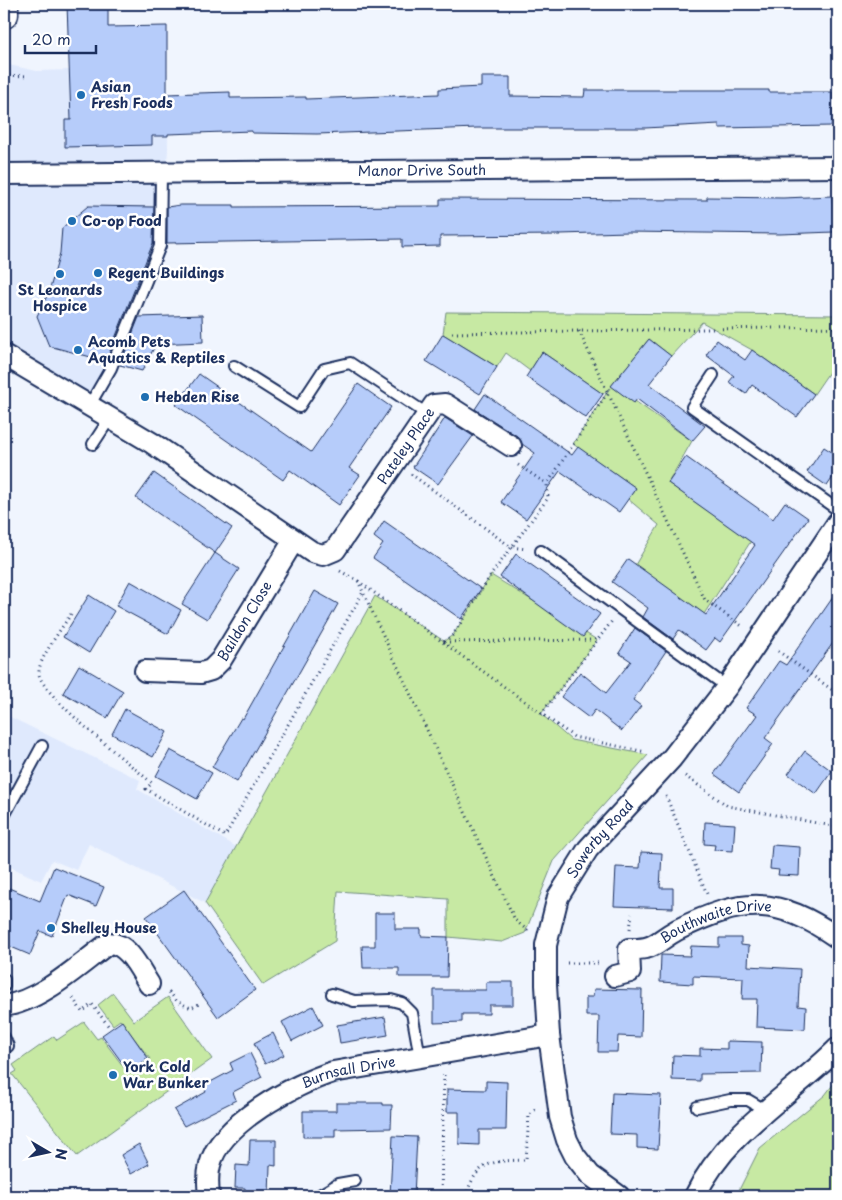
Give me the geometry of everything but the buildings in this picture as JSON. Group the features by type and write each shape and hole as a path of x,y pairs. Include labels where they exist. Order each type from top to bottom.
{"main road":[{"path":"4,4 4,12"}],"street":[{"name":"Manor Drive South","path":"4,174 838,166"},
{"path":"4,355 152,443 312,552 323,556"},
{"name":"Pateley Place","path":"323,556 335,550 434,405 446,404 511,446"},
{"name":"Sowerby Road","path":"614,1195 590,1174 575,1156 564,1132 556,1091 549,1035 546,945 558,897 588,849 672,758 726,687 838,522"},
{"name":"Baildon Close","path":"145,671 201,673 211,670 221,660 294,540"},
{"name":"Bouthwaite Drive","path":"615,976 630,972 629,949 647,950 676,931 714,913 740,906 767,904 790,911 816,923 838,938"},
{"path":"4,1006 14,1005 35,996 109,943 117,943 125,949 149,984"},
{"name":"Burnsall Drive","path":"210,1196 207,1180 210,1164 216,1150 234,1130 265,1104 308,1080 334,1072 549,1035"},
{"path":"695,1196 702,1181 720,1156 765,1110 838,1048"}],"lane":[{"path":"89,406 111,368 160,246 161,173"},
{"path":"234,366 299,407 324,369 350,364 427,414"},
{"path":"713,375 692,407 838,510"},
{"path":"93,444 110,418"},
{"path":"541,551 726,687"},
{"path":"4,816 42,746"},
{"path":"4,979 4,986"},
{"path":"332,994 354,1001 391,1000 402,1003 412,1013 420,1057"},
{"path":"697,1107 730,1100 748,1100 765,1110"},
{"path":"318,1196 338,1184 355,1181"}],"path":[{"path":"4,75 28,76"},
{"path":"452,333 838,327"},
{"path":"579,331 705,600 838,694"},
{"path":"444,642 453,635 511,547 548,498 547,484 608,392"},
{"path":"511,446 513,461 547,484"},
{"path":"394,462 511,547 541,551"},
{"path":"323,556 330,564 358,581 574,737 672,758 684,775 728,806 838,826"},
{"path":"358,581 515,920 546,945 564,963 598,963"},
{"path":"70,614 41,662 39,675 52,696 152,783 146,789 225,836 363,592"},
{"path":"540,714 621,609"},
{"path":"444,642 597,640"},
{"path":"658,774 697,871"},
{"path":"630,930 632,914"},
{"path":"60,979 82,1012 92,1004 110,1028"},
{"path":"170,993 184,1006 191,1008 199,1004"},
{"path":"441,1196 444,1078"},
{"path":"466,1196 477,1173 491,1162 526,1160 529,1115 556,1091"}],"shaded area":[{"path":"4,64 37,71 167,67 168,150 160,246 89,406 4,355"},
{"path":"4,714 140,780 137,789 240,849 205,903 89,844 76,870 52,860 41,881 4,864"}],"green space":[{"path":"446,312 838,315 838,359 814,394 752,350 702,322 671,356 649,339 612,385 692,441 668,483 751,541 704,614 635,565 659,525 628,499 636,488 573,444 610,388 603,394 542,352 530,371 506,353 497,367 443,334"},
{"path":"491,575 597,640 541,714 571,740 648,755 554,861 525,933 502,942 448,937 448,899 338,891 335,941 263,985 205,903 375,596 444,641 453,635"},
{"path":"113,993 134,1021 168,997 212,1059 77,1156 12,1074 17,1071 13,1065 54,1036 57,1040 84,1022 97,1039 101,1037 129,1074 150,1059 120,1020 113,1025 98,1005"},
{"path":"838,1078 838,1196 736,1196 760,1148 825,1095"}],"place":[{"name":"Asian Fresh Foods","path":"81,95"},
{"name":"Co-op Food","path":"72,221"},
{"name":"Regent Buildings","path":"98,273"},
{"name":"St Leonards Hospice","path":"60,274"},
{"name":"Acomb Pets Aquatics & Reptiles","path":"78,350"},
{"name":"Hebden Rise","path":"145,397"},
{"name":"Shelley House","path":"51,928"},
{"name":"York Cold War Bunker","path":"113,1075"}]}
